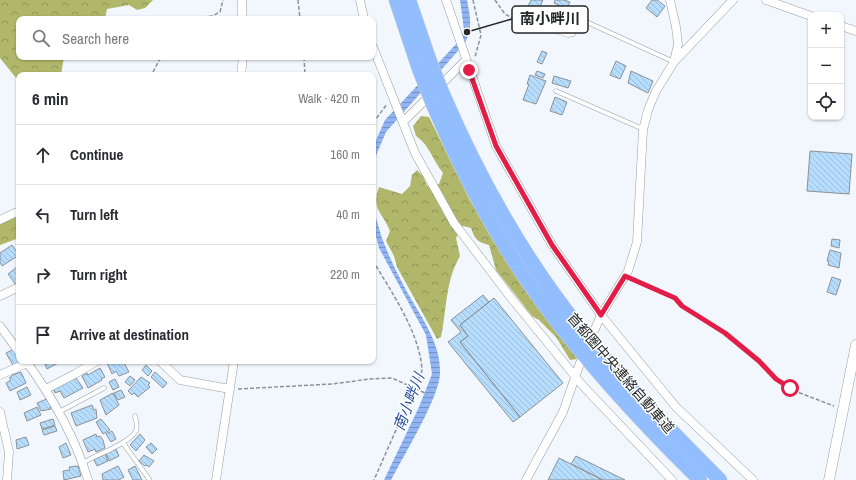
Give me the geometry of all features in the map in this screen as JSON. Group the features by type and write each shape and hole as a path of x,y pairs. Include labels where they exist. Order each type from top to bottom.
{"highway":[{"name":"首都圏中央連絡自動車道","path":"396,0 418,69 437,97 527,253 578,326 629,386 720,480"},
{"name":"首都圏中央連絡自動車道","path":"409,0 429,59 448,139 488,218 543,303 619,395 700,480"}],"street":[{"path":"242,0 242,16"},
{"path":"360,0 363,16"},
{"path":"446,0 496,146 552,245 601,315 676,407 753,480"},
{"path":"670,0 677,38 674,62"},
{"path":"595,329 601,315 625,276 636,242 643,130 648,110 656,91 674,62 733,0"},
{"path":"766,0 808,15"},
{"path":"844,27 856,31"},
{"path":"376,54 404,121 415,153 454,223 512,299 575,375 636,443 672,480"},
{"path":"241,72 243,60"},
{"path":"404,121 466,60"},
{"path":"0,220 16,212"},
{"path":"0,296 16,288"},
{"path":"0,326 16,348"},
{"path":"829,480 856,345"},
{"path":"526,480 563,412 580,362"},
{"path":"0,375 22,364"},
{"path":"27,364 46,389 59,412 88,480"},
{"path":"46,389 92,364"},
{"path":"163,364 180,380 230,389"},
{"path":"216,480 234,364"},
{"path":"0,414 9,452 7,480"}],"lane":[{"path":"541,26 568,35 573,34 578,18 674,62"},
{"path":"556,91 643,130"},
{"path":"59,412 104,388"},
{"path":"82,463 123,443 136,431 137,425 135,416"},
{"path":"123,443 149,479"}],"path":[{"path":"212,16 220,12 222,0"},
{"path":"298,0 300,16"},
{"path":"469,70 478,52 481,35 473,0"},
{"path":"495,0 505,14 516,20 524,19 541,26"},
{"path":"153,72 160,60"},
{"path":"304,60 306,72"},
{"path":"376,118 393,97"},
{"path":"374,480 422,371 422,361 416,340 395,298 376,266"},
{"path":"625,276 675,298 682,306 725,333 759,361 776,379 790,388 843,409"},
{"path":"230,389 332,384 392,378 425,393"}],"green space":[{"path":"0,0 153,0 145,8 137,10 129,5 107,9 106,16 16,16 16,60 64,60 62,72 16,72 16,78 0,58"},
{"path":"421,116 429,117 470,200 488,228 576,348 577,359 570,360 556,337 539,320 532,316 496,270 489,245 477,240 471,228 463,226 456,238 460,256 455,266 449,286 441,337 437,339 397,267 394,256 386,241 390,231 379,211 376,201 379,187 402,194 410,186 412,175 417,170 423,176 427,186 439,184 443,173 428,148 416,136 413,126"},
{"path":"16,214 16,239 0,245 0,222"}],"water":[{"path":"460,0 467,0 470,17 470,27 465,43 386,132 376,157 376,140 385,120 458,42 464,30"},
{"path":"376,218 390,258 400,279 429,330 437,351 440,373 434,396 428,411 391,480 384,480 419,407 432,374 426,335 379,248 376,236"}],"building":[{"path":"531,0 543,0 537,14 526,10"},
{"path":"555,0 570,2 568,6 571,7 564,22 554,18 559,5 554,3"},
{"path":"652,0 657,0 665,6 657,17 646,8"},
{"path":"542,51 547,53 542,64 537,62"},
{"path":"616,61 626,66 620,79 610,75"},
{"path":"537,71 545,74 543,78 535,75"},
{"path":"631,71 653,81 648,93 628,83"},
{"path":"530,75 546,81 536,104 523,100 529,84 527,84"},
{"path":"554,76 571,81 568,88 552,83"},
{"path":"555,97 567,102 562,115 550,111"},
{"path":"810,151 852,154 849,194 807,191"},
{"path":"832,239 840,240 839,248 831,246"},
{"path":"12,245 16,251 16,257 2,266 0,262 0,253"},
{"path":"830,250 841,253 839,268 828,265 829,261 827,261"},
{"path":"16,268 16,285 8,274"},
{"path":"832,277 841,280 836,295 827,292"},
{"path":"483,295 489,302 460,325 468,336 460,342 520,417 513,422 448,342 461,332 451,320"},
{"path":"494,298 563,383 520,417 460,342 468,336 460,325"},
{"path":"14,349 16,353 16,364 21,364 14,367 6,353"},
{"path":"45,364 56,364 47,369"},
{"path":"107,364 125,364 129,372 119,376 116,371 112,374"},
{"path":"146,365 152,371 148,376 142,370"},
{"path":"100,368 105,377 88,388 82,376 87,373 88,375"},
{"path":"21,372 26,383 10,391 6,383 11,380 9,378 12,375"},
{"path":"155,372 167,383 163,388 151,377"},
{"path":"130,376 135,380 130,386 125,382"},
{"path":"141,377 150,383 148,385 150,387 138,397 134,393 132,395 128,391"},
{"path":"76,378 83,388 64,398 60,391 55,393 53,388"},
{"path":"115,379 119,387 113,390 109,382"},
{"path":"27,387 31,395 20,400 17,392"},
{"path":"121,390 125,397 118,400 114,393"},
{"path":"113,393 119,405 106,415 100,400"},
{"path":"49,398 52,406 50,407 51,409 41,411 37,403"},
{"path":"92,405 94,410 96,409 97,418 76,426 71,413"},
{"path":"37,407 41,415 27,421 24,413"},
{"path":"53,419 55,425 42,429 40,423"},
{"path":"101,419 110,430 103,434 96,422"},
{"path":"55,426 57,431 44,435 42,430"},
{"path":"112,431 116,439 111,442 106,434"},
{"path":"96,434 97,437 100,436 103,440 105,448 96,452 95,449 88,452 83,440"},
{"path":"140,434 145,440 136,451 130,445"},
{"path":"26,437 29,445 17,449 16,440"},
{"path":"66,443 71,455 63,458 59,447"},
{"path":"151,443 157,449 152,454 146,447"},
{"path":"116,449 119,456 109,461 106,453"},
{"path":"105,454 108,461 97,466 94,460"},
{"path":"144,455 154,461 149,467 147,465 145,466 139,461"},
{"path":"576,456 625,480 603,480 571,464"},
{"path":"559,458 603,480 548,480"},
{"path":"78,466 81,476 64,480 63,471 70,470 69,467"},
{"path":"118,466 124,477 119,480 103,480 102,474"},
{"path":"135,466 142,480 133,480 128,470"}],"place":[{"name":"南小畔川","path":"467,32"}],"route":[{"path":"469,70 496,146 552,245 601,315 625,276 675,298 679,304 725,333 759,361 776,379 790,388"}]}
